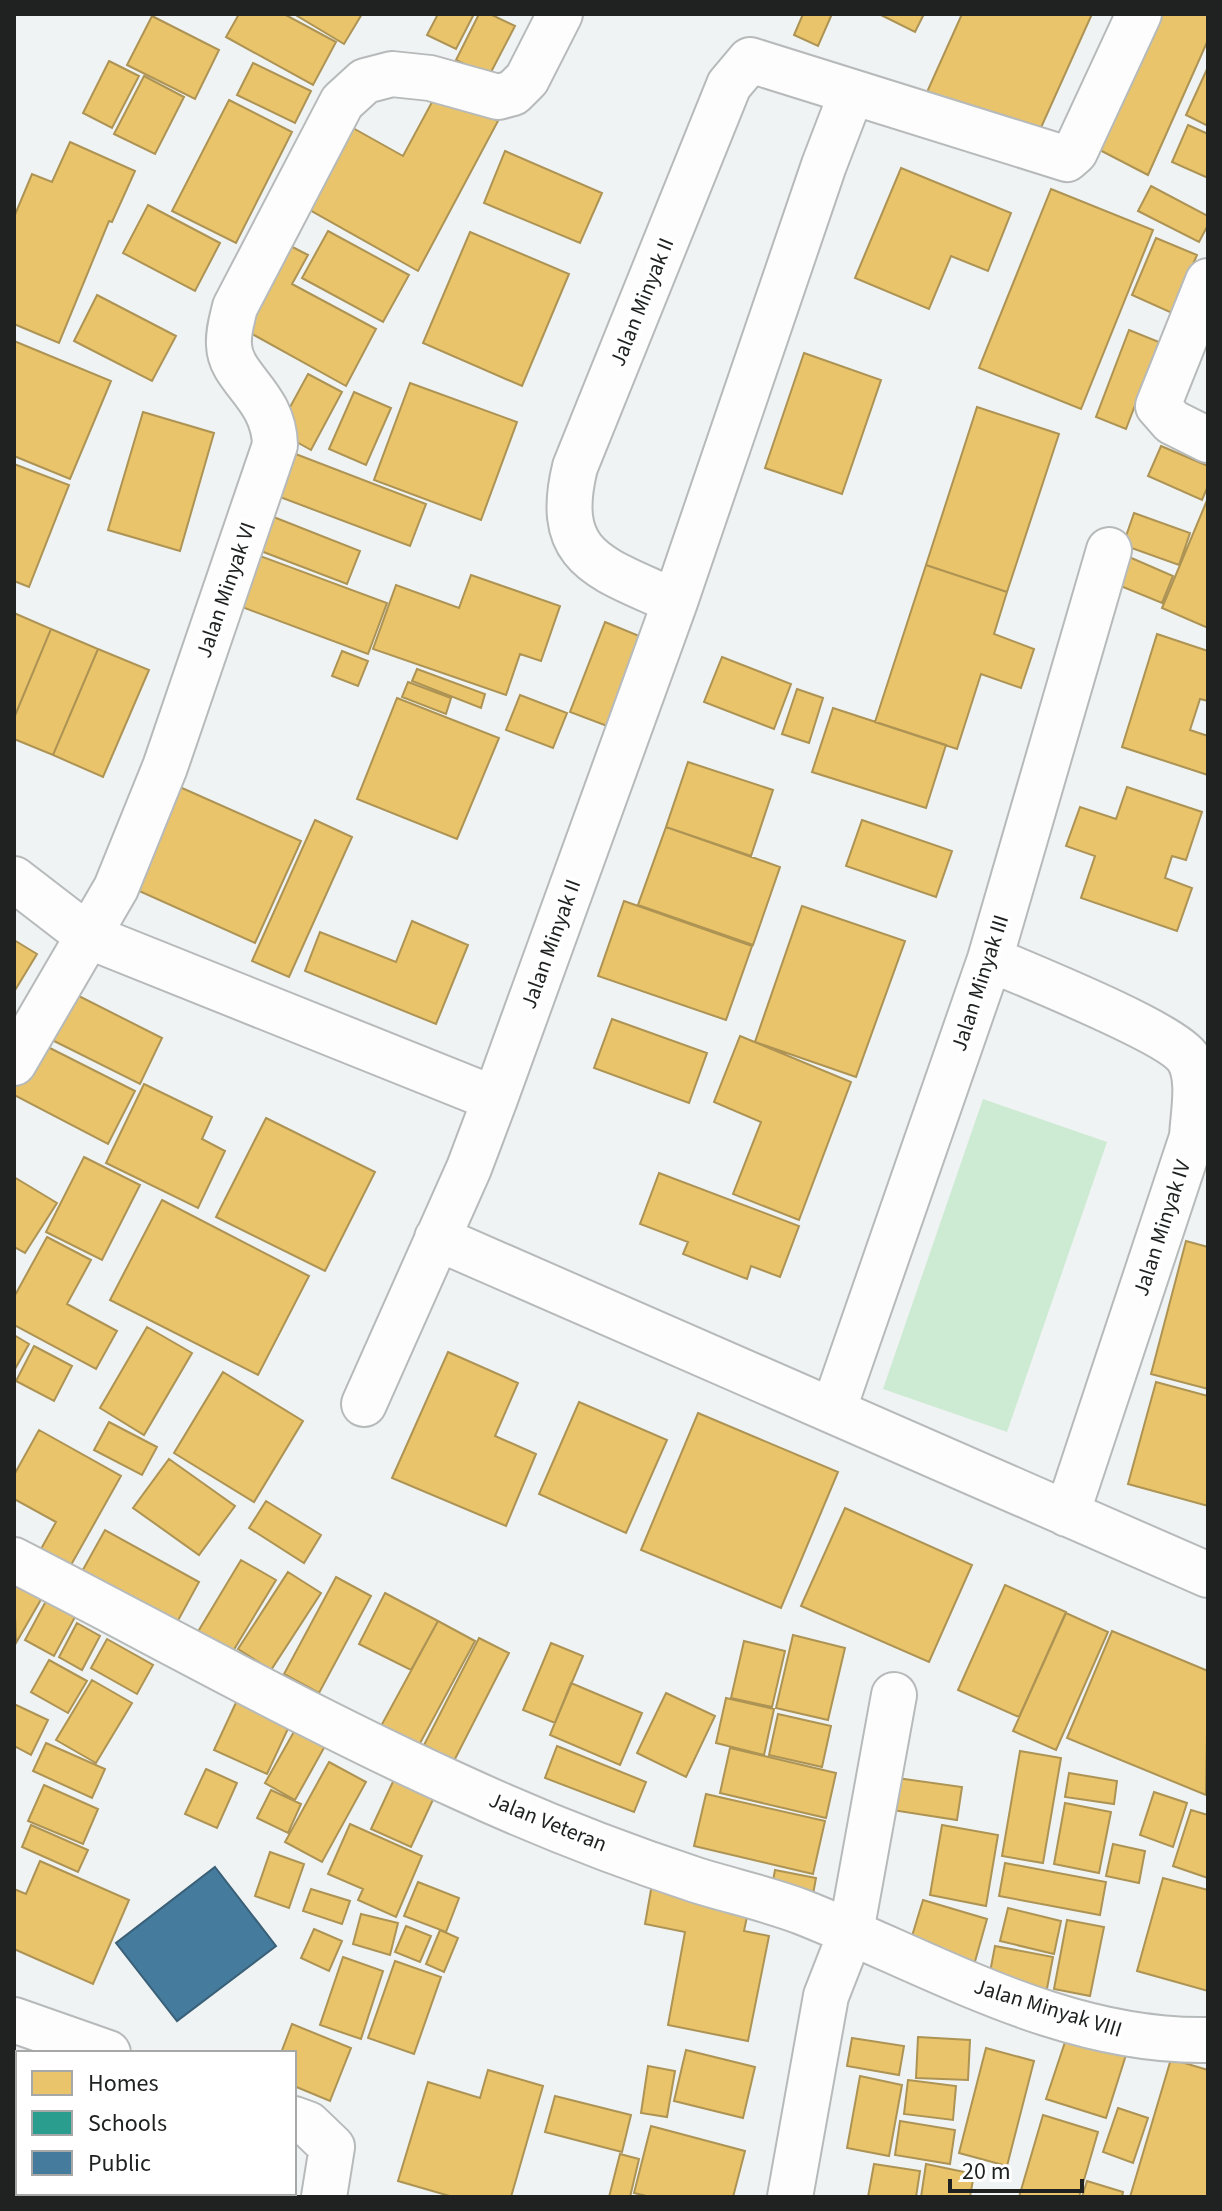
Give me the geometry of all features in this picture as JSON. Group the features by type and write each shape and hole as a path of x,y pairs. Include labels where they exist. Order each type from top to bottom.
{"street":[{"name":"Jalan Minyak VI","path":"14,1063 116,888 165,767 275,445 275,423 235,365 228,348 235,307 342,102 365,81 392,74 430,78 498,97 513,93 527,79 560,14"},
{"name":"Jalan Minyak II","path":"675,602 599,566 585,554 569,521 567,500 575,467 729,85 750,60 1067,159 1075,152 1139,14"},
{"name":"Jalan Minyak II","path":"364,1404 495,1099 675,602 824,165 852,92"},
{"path":"1208,281 1158,406 1172,422 1208,440"},
{"name":"Jalan Minyak III","path":"833,1411 990,959 1109,550"},
{"path":"14,879 88,936 495,1099"},
{"name":"Jalan Minyak IV","path":"990,959 1198,1055 1192,1137 1067,1514"},
{"path":"437,1238 1208,1575"},
{"name":"Jalan Veteran","path":"14,1560 460,1787 694,1879 803,1913 851,1932"},
{"path":"790,2197 826,1996 851,1932 894,1695"},
{"name":"Jalan Minyak VIII","path":"851,1932 983,1993 1083,2023 1149,2037 1208,2040"},
{"path":"14,2020 102,2051"},
{"path":"296,2120 308,2124 332,2147 324,2197"}],"green space":[{"path":"983,1099 1107,1142 1007,1432 883,1389"}],"building: Homes":[{"path":"239,14 284,14 336,42 313,85 226,37"},
{"path":"294,14 362,14 344,44"},
{"path":"438,14 474,14 456,49 427,35"},
{"path":"479,14 490,14 515,26 489,76 456,60"},
{"path":"803,14 832,14 818,46 794,35"},
{"path":"879,14 924,14 915,32"},
{"path":"962,14 1092,14 1035,141 927,92"},
{"path":"1152,14 1208,14 1208,40 1148,175 1092,146"},
{"path":"152,16 219,50 195,99 127,65"},
{"path":"109,61 139,76 112,128 83,113"},
{"path":"253,63 311,91 295,123 237,95"},
{"path":"1208,67 1208,126 1186,115"},
{"path":"144,76 184,97 155,154 114,134"},
{"path":"439,89 498,121 418,271 301,205 344,123 403,156"},
{"path":"229,100 292,132 236,243 172,211"},
{"path":"1188,125 1208,134 1208,178 1172,162"},
{"path":"70,142 135,171 112,222 109,221 59,343 14,324 14,217 32,174 52,182"},
{"path":"505,151 602,193 580,243 484,203"},
{"path":"901,168 1011,213 988,271 951,256 929,309 855,278"},
{"path":"1151,186 1208,216 1208,225 1199,242 1138,211"},
{"path":"1051,189 1153,230 1081,409 979,368"},
{"path":"148,205 220,243 195,291 123,253"},
{"path":"328,231 409,275 383,322 302,278"},
{"path":"470,232 569,274 522,386 423,343"},
{"path":"1156,238 1197,255 1172,313 1132,295"},
{"path":"277,239 308,255 292,284 376,329 346,386 236,325"},
{"path":"97,295 176,336 152,381 74,341"},
{"path":"1129,330 1159,342 1126,429 1096,417"},
{"path":"14,341 111,381 70,479 14,456"},
{"path":"804,353 881,380 842,494 765,468"},
{"path":"308,374 342,392 311,450 277,431"},
{"path":"410,383 517,422 481,520 374,480"},
{"path":"354,392 391,408 366,465 329,449"},
{"path":"977,407 1059,434 1007,592 926,565"},
{"path":"143,412 214,433 180,551 108,530"},
{"path":"1161,446 1208,466 1208,486 1202,500 1148,476"},
{"path":"280,448 426,504 410,546 264,491"},
{"path":"14,464 69,485 29,587 14,581"},
{"path":"1208,498 1208,628 1162,608"},
{"path":"1134,513 1190,533 1179,565 1123,545"},
{"path":"266,514 360,551 347,584 253,548"},
{"path":"244,550 387,603 368,654 226,601"},
{"path":"1113,550 1173,576 1162,603 1101,578"},
{"path":"926,565 1007,592 994,634 1034,649 1021,688 981,674 957,749 875,722"},
{"path":"471,575 560,606 541,661 520,654 506,695 373,649 396,585 459,608"},
{"path":"14,613 51,629 14,718"},
{"path":"605,622 649,640 615,729 570,712"},
{"path":"51,629 98,649 53,755 14,739 14,718"},
{"path":"1157,634 1208,651 1208,701 1200,699 1190,730 1208,736 1208,775 1122,747"},
{"path":"98,649 149,670 103,777 53,755"},
{"path":"342,651 368,661 358,686 332,676"},
{"path":"722,657 791,684 774,729 704,702"},
{"path":"417,669 485,694 481,708 412,681"},
{"path":"408,682 451,698 446,714 402,697"},
{"path":"797,689 823,698 809,743 782,734"},
{"path":"520,695 567,713 553,748 506,730"},
{"path":"397,698 499,738 457,839 357,799"},
{"path":"833,708 946,745 926,808 812,772"},
{"path":"688,762 773,790 751,856 666,827"},
{"path":"173,784 301,841 255,943 128,886"},
{"path":"1127,787 1202,812 1186,860 1172,856 1165,878 1192,888 1177,931 1081,898 1095,856 1066,846 1080,807 1116,819"},
{"path":"315,820 352,837 289,977 252,961"},
{"path":"862,820 952,851 936,897 846,866"},
{"path":"666,827 780,867 753,945 638,905"},
{"path":"624,901 752,946 726,1020 598,976"},
{"path":"802,906 905,941 856,1077 755,1042"},
{"path":"412,921 468,945 436,1024 305,971 320,932 396,962"},
{"path":"14,940 37,954 14,992"},
{"path":"63,988 162,1038 140,1084 40,1034"},
{"path":"612,1019 707,1053 689,1103 594,1068"},
{"path":"740,1036 851,1082 799,1220 733,1194 761,1122 714,1102"},
{"path":"34,1040 135,1091 108,1144 14,1095 14,1079"},
{"path":"144,1084 212,1117 202,1139 225,1151 198,1208 106,1163"},
{"path":"266,1118 375,1172 325,1271 216,1217"},
{"path":"84,1157 140,1185 102,1260 46,1232"},
{"path":"659,1173 799,1226 780,1277 751,1266 747,1279 683,1254 688,1242 640,1224"},
{"path":"14,1177 57,1203 25,1253 14,1247"},
{"path":"162,1200 309,1276 258,1375 110,1300"},
{"path":"47,1237 91,1260 67,1304 117,1331 96,1369 14,1325 14,1297"},
{"path":"1186,1241 1208,1247 1208,1389 1151,1374"},
{"path":"147,1327 192,1353 144,1435 100,1408"},
{"path":"14,1335 29,1344 14,1371"},
{"path":"34,1346 72,1366 54,1401 16,1381"},
{"path":"448,1352 518,1383 495,1436 536,1454 506,1526 392,1478"},
{"path":"223,1372 303,1421 254,1502 174,1453"},
{"path":"1156,1382 1208,1396 1208,1506 1128,1484"},
{"path":"579,1402 667,1440 626,1533 539,1494"},
{"path":"698,1413 838,1472 781,1608 641,1550"},
{"path":"109,1422 157,1447 142,1475 94,1450"},
{"path":"39,1430 121,1476 62,1581 32,1565 56,1522 14,1499 14,1475"},
{"path":"169,1459 235,1506 199,1555 133,1508"},
{"path":"266,1501 321,1535 304,1563 249,1528"},
{"path":"845,1508 972,1565 929,1662 801,1606"},
{"path":"105,1530 199,1582 175,1626 80,1575"},
{"path":"241,1560 276,1580 224,1666 190,1645"},
{"path":"288,1572 321,1593 271,1670 238,1649"},
{"path":"336,1577 371,1596 319,1693 284,1674"},
{"path":"18,1581 43,1596 16,1643 14,1588"},
{"path":"1005,1585 1066,1612 1019,1717 958,1690"},
{"path":"385,1593 438,1621 411,1670 359,1644"},
{"path":"46,1601 75,1617 54,1656 25,1640"},
{"path":"1066,1613 1108,1632 1056,1750 1013,1731"},
{"path":"438,1621 475,1641 418,1747 381,1726"},
{"path":"77,1623 100,1636 82,1670 59,1657"},
{"path":"1112,1631 1208,1671 1206,1795 1067,1738"},
{"path":"793,1635 845,1648 828,1720 776,1708"},
{"path":"479,1638 509,1653 454,1761 424,1745"},
{"path":"107,1639 153,1665 137,1694 91,1668"},
{"path":"744,1641 785,1651 772,1707 731,1698"},
{"path":"551,1643 583,1656 555,1723 523,1710"},
{"path":"49,1660 87,1681 68,1713 31,1692"},
{"path":"92,1680 132,1703 96,1763 56,1740"},
{"path":"571,1683 642,1713 620,1765 550,1735"},
{"path":"666,1693 715,1716 686,1777 637,1753"},
{"path":"239,1696 292,1720 267,1774 214,1750"},
{"path":"726,1698 774,1709 764,1755 716,1743"},
{"path":"14,1704 48,1720 31,1755 14,1746"},
{"path":"778,1714 831,1726 822,1767 769,1755"},
{"path":"300,1721 330,1737 295,1800 265,1783"},
{"path":"46,1743 105,1769 92,1798 33,1771"},
{"path":"557,1746 646,1782 634,1812 545,1778"},
{"path":"730,1748 836,1773 826,1818 720,1793"},
{"path":"1020,1751 1061,1758 1043,1863 1002,1856"},
{"path":"329,1762 366,1782 322,1862 285,1842"},
{"path":"206,1769 237,1783 217,1828 185,1814"},
{"path":"397,1773 437,1791 411,1847 371,1829"},
{"path":"1069,1773 1117,1781 1114,1804 1065,1797"},
{"path":"897,1778 962,1787 957,1820 892,1810"},
{"path":"44,1785 98,1809 83,1844 28,1821"},
{"path":"271,1790 301,1804 288,1833 257,1818"},
{"path":"1154,1792 1187,1803 1173,1847 1140,1835"},
{"path":"706,1794 825,1821 813,1874 694,1846"},
{"path":"1065,1803 1111,1812 1099,1873 1054,1864"},
{"path":"1191,1810 1208,1815 1208,1878 1173,1866"},
{"path":"350,1824 422,1856 396,1917 358,1900 363,1889 328,1874"},
{"path":"31,1825 88,1850 78,1872 22,1847"},
{"path":"942,1825 998,1835 986,1906 930,1895"},
{"path":"1113,1844 1145,1851 1139,1883 1106,1876"},
{"path":"270,1852 304,1864 289,1908 255,1896"},
{"path":"40,1861 129,1900 93,1984 14,1949 14,1889 26,1894"},
{"path":"1005,1863 1106,1882 1100,1915 999,1896"},
{"path":"775,1870 816,1878 811,1905 770,1897"},
{"path":"1163,1878 1208,1890 1208,1991 1137,1971"},
{"path":"418,1882 459,1898 446,1932 404,1916"},
{"path":"652,1884 750,1902 744,1931 769,1936 748,2041 668,2025 685,1932 645,1924"},
{"path":"311,1889 350,1901 342,1924 303,1911"},
{"path":"923,1900 987,1919 974,1965 909,1946"},
{"path":"1008,1908 1061,1921 1054,1954 1000,1941"},
{"path":"361,1914 398,1923 390,1955 353,1944"},
{"path":"1067,1920 1104,1927 1090,1996 1054,1989"},
{"path":"406,1926 431,1936 420,1962 395,1952"},
{"path":"314,1929 342,1941 329,1971 301,1958"},
{"path":"440,1930 458,1938 444,1972 426,1964"},
{"path":"995,1946 1053,1957 1045,1999 987,1988"},
{"path":"343,1957 383,1971 361,2039 320,2025"},
{"path":"395,1961 441,1977 414,2054 368,2038"},
{"path":"292,2024 351,2048 330,2101 296,2087 296,2051 282,2051"},
{"path":"1067,2036 1126,2055 1106,2118 1046,2099"},
{"path":"918,2037 970,2040 968,2080 916,2078"},
{"path":"852,2038 904,2046 899,2075 847,2066"},
{"path":"986,2048 1034,2061 1007,2166 959,2153"},
{"path":"686,2050 755,2067 743,2118 674,2101"},
{"path":"1171,2059 1208,2070 1208,2197 1130,2197"},
{"path":"648,2066 675,2071 667,2117 641,2113"},
{"path":"488,2070 543,2086 511,2197 453,2197 398,2181 428,2082 480,2098"},
{"path":"860,2076 902,2085 889,2156 847,2148"},
{"path":"908,2080 956,2086 953,2120 904,2114"},
{"path":"555,2096 631,2115 622,2152 545,2132"},
{"path":"1118,2108 1148,2118 1133,2163 1103,2152"},
{"path":"1043,2115 1098,2132 1079,2197 1019,2197"},
{"path":"900,2121 955,2130 950,2164 895,2155"},
{"path":"651,2126 745,2151 733,2197 651,2197 634,2193"},
{"path":"620,2154 639,2159 630,2197 609,2197"},
{"path":"874,2164 920,2171 916,2197 868,2197"},
{"path":"926,2164 974,2174 970,2197 921,2197"},
{"path":"1087,2181 1123,2192 1122,2197 1082,2197"}],"building: Schools":[{"path":"16,2136 16,2195 209,2197 14,2197"}],"building: Public":[{"path":"215,1867 276,1946 177,2021 116,1943"}]}
